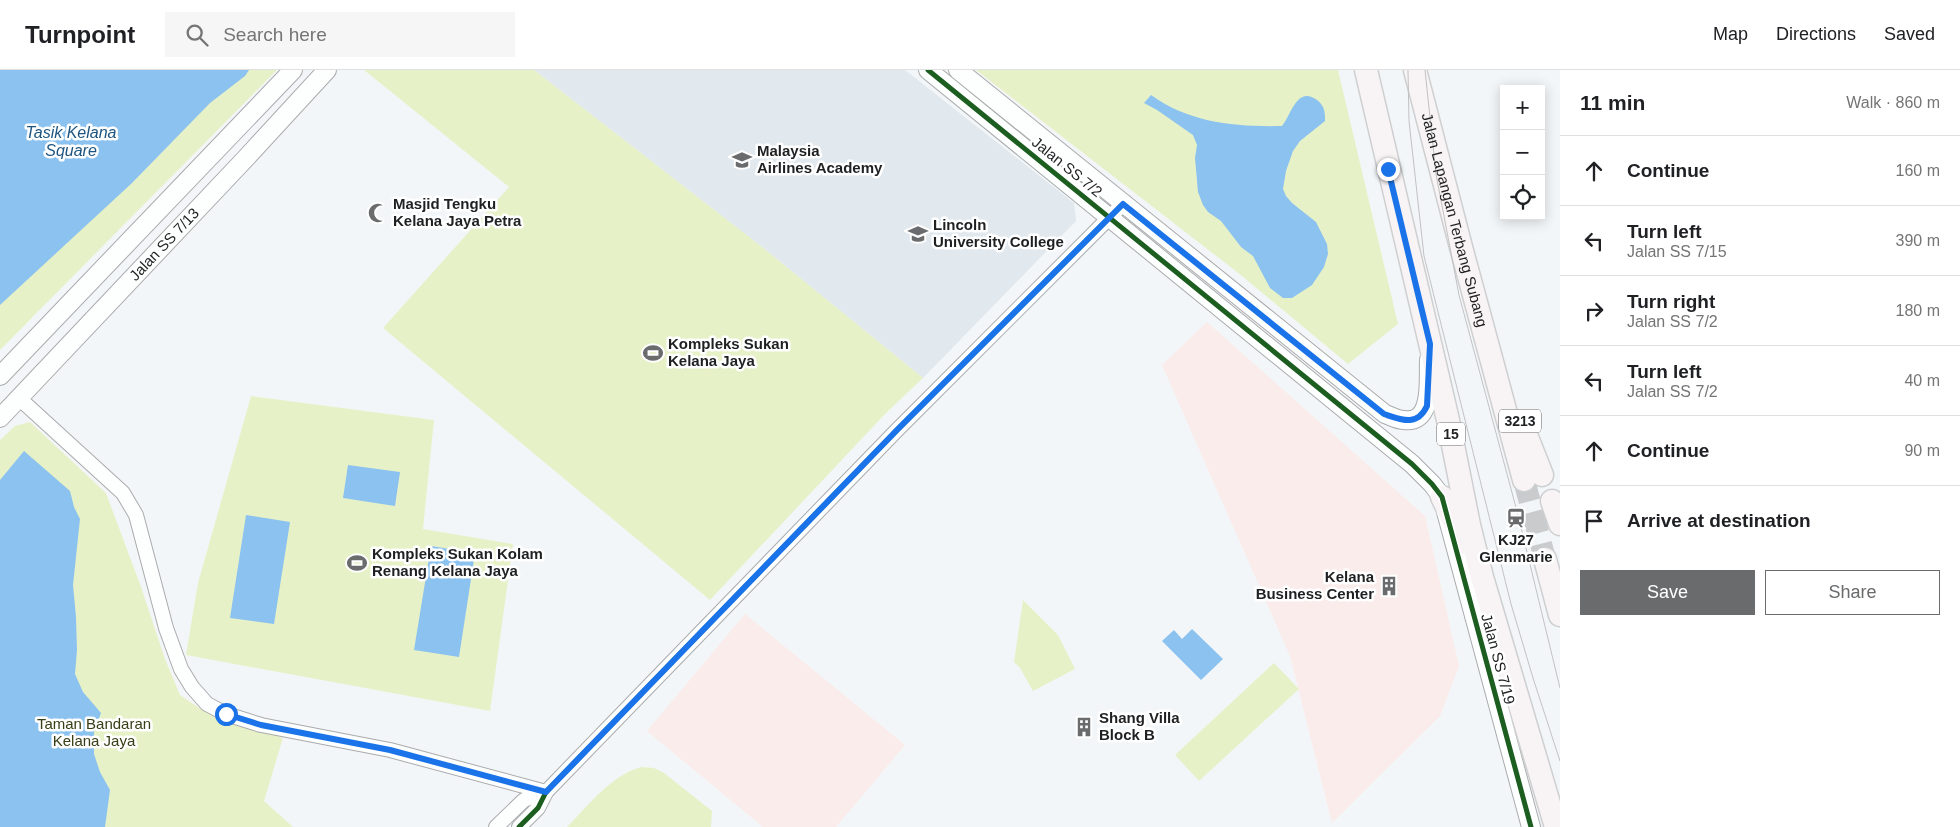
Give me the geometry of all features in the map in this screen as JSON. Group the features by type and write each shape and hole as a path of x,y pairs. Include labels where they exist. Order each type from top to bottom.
{"main road":[{"name":"15","path":"1366,70 1448,420 1469,525 1482,577 1556,827"},
{"name":"Jalan Lapangan Terbang Subang","path":"1415,70 1495,369 1519,419 1533,477"},
{"path":"1442,497 1482,577"},
{"path":"1552,501 1560,524"},
{"path":"1545,558 1560,616"}],"street":[{"name":"Jalan SS 7/13","path":"0,376 293,70"},
{"name":"Jalan SS 7/13","path":"0,418 240,166 327,70"},
{"name":"Jalan SS 7/2","path":"928,70 1412,464 1442,497"},
{"name":"Jalan SS 7/2","path":"958,70 1384,414 1402,420 1411,420 1424,413 1427,406 1430,344"},
{"path":"519,827 538,808 546,792 898,429 1123,204"},
{"path":"20,399 123,493 136,515 166,628 181,668 192,687 207,704 226,714 261,725 390,750 546,792"},
{"name":"Jalan SS 7/19","path":"1442,497 1531,827"},
{"path":"496,827 524,800 546,792"}],"shaded area":[{"path":"534,70 905,70 1074,203 1076,221 923,378 762,247"},
{"path":"1207,322 1425,516 1459,666 1440,716 1332,823 1290,656 1162,365"},
{"path":"745,614 905,745 836,827 763,827 647,731"}],"green space":[{"name":"Tasik Kelana Square","path":"0,70 277,70 0,350"},
{"name":"Kompleks Sukan Kelana Jaya","path":"364,70 534,70 762,247 923,378 886,413 710,600 383,328 509,187"},
{"path":"976,70 1338,70 1398,324 1348,364 1237,272"},
{"name":"Kompleks Sukan Kolam Renang Kelana Jaya","path":"251,396 434,420 423,529 513,544 490,711 186,655 198,583"},
{"name":"Taman Bandaran Kelana Jaya","path":"30,422 106,493 165,659 180,695 201,709 283,738 264,801 293,827 0,827 0,440 15,426"},
{"path":"1023,600 1058,635 1075,669 1033,691 1020,668 1014,662"},
{"path":"1274,663 1299,689 1199,781 1175,755"},
{"path":"641,767 654,768 664,773 712,811 711,827 567,827 610,784 619,777"}],"water":[{"name":"Tasik Kelana Square","path":"0,70 249,70 245,76 210,103 132,183 0,305"},
{"path":"1151,95 1181,112 1214,121 1247,126 1282,126 1295,103 1304,96 1310,96 1320,102 1324,110 1325,121 1300,141 1293,151 1286,171 1283,189 1292,203 1316,222 1327,244 1328,254 1324,267 1312,285 1292,298 1283,298 1270,288 1253,256 1241,247 1221,221 1208,212 1203,205 1198,192 1195,158 1197,145 1193,135 1144,103"},
{"path":"24,451 70,491 74,507 80,519 73,585 77,650 75,674 83,692 101,713 94,732 94,754 100,772 110,790 105,827 0,827 0,480"},
{"path":"348,465 400,472 395,506 343,498"},
{"path":"246,515 290,522 274,624 230,618"},
{"path":"431,546 475,553 459,657 414,650"},
{"path":"1192,629 1223,659 1201,680 1162,641 1174,630 1182,639"}],"tunnel":[{"path":"1524,480 1545,559"}],"tram line":[{"path":"1408,70 1409,121 1424,256 1511,604 1560,761"},
{"path":"1425,70 1436,174 1459,295 1518,515 1560,688"}],"cycle path":[{"path":"928,70 1412,464 1432,484 1442,497 1531,827"},
{"path":"519,827 538,808 546,792 898,429 1123,204"}],"place":[{"name":"Malaysia Airlines Academy","path":"742,160"},
{"name":"Masjid Tengku Kelana Jaya Petra","path":"378,213"},
{"name":"Lincoln University College","path":"918,234"},
{"name":"Kompleks Sukan Kelana Jaya","path":"653,353"},
{"name":"KJ27 Glenmarie","path":"1516,518"},
{"name":"Kompleks Sukan Kolam Renang Kelana Jaya","path":"357,563"},
{"name":"Kelana Business Center","path":"1389,586"},
{"name":"Shang Villa Block B","path":"1084,727"}],"route":[{"path":"226,714 261,725 390,750 546,792 898,429 1123,204 1384,414 1402,420 1411,420 1419,417 1424,413 1427,406 1430,344 1388,169"}]}
